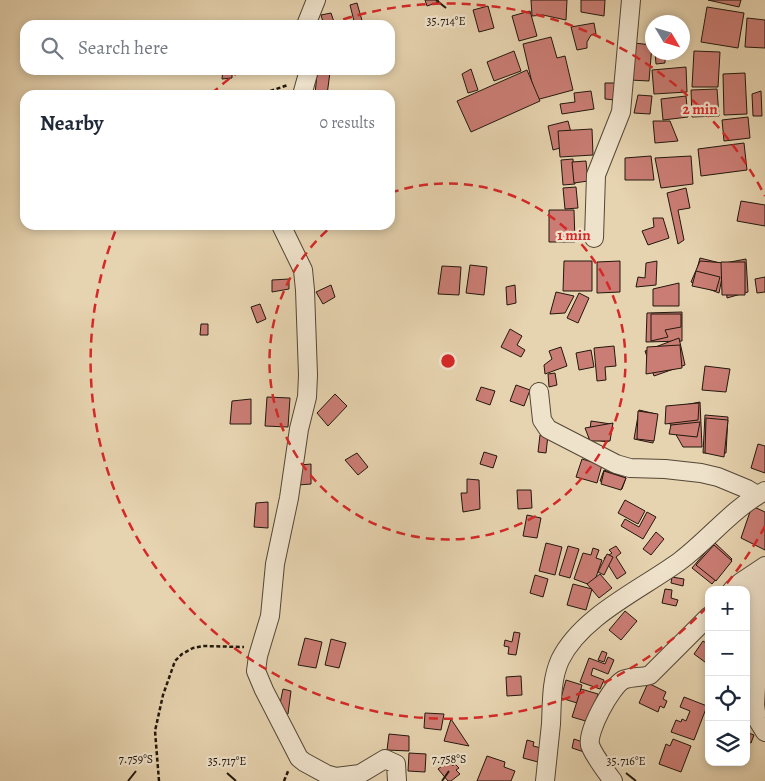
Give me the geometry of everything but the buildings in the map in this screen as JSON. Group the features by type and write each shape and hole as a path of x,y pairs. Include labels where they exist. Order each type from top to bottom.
{"street":[{"path":"308,20 316,0"},
{"path":"594,238 596,175 621,112 632,0"},
{"path":"283,230 303,270 308,375 307,397 299,429 289,498 275,564 270,616 256,671 298,758 326,774 336,777 360,774 385,759 396,764 398,781"},
{"path":"539,392 542,420 548,429 616,464 630,468 664,469 710,475 761,493"},
{"path":"545,781 552,691 560,660 576,638 596,618 625,596 681,560 728,517 761,493"},
{"path":"736,586 765,567"},
{"path":"765,567 756,589 757,652 755,705 757,719 760,727 765,732"},
{"path":"613,781 590,746 590,739 594,726 613,690 618,684 629,678 650,675 705,620"}],"path":[{"path":"271,90 306,82"},
{"path":"159,781 155,731 175,662 182,654 193,648 203,646 248,646 264,634"}]}
